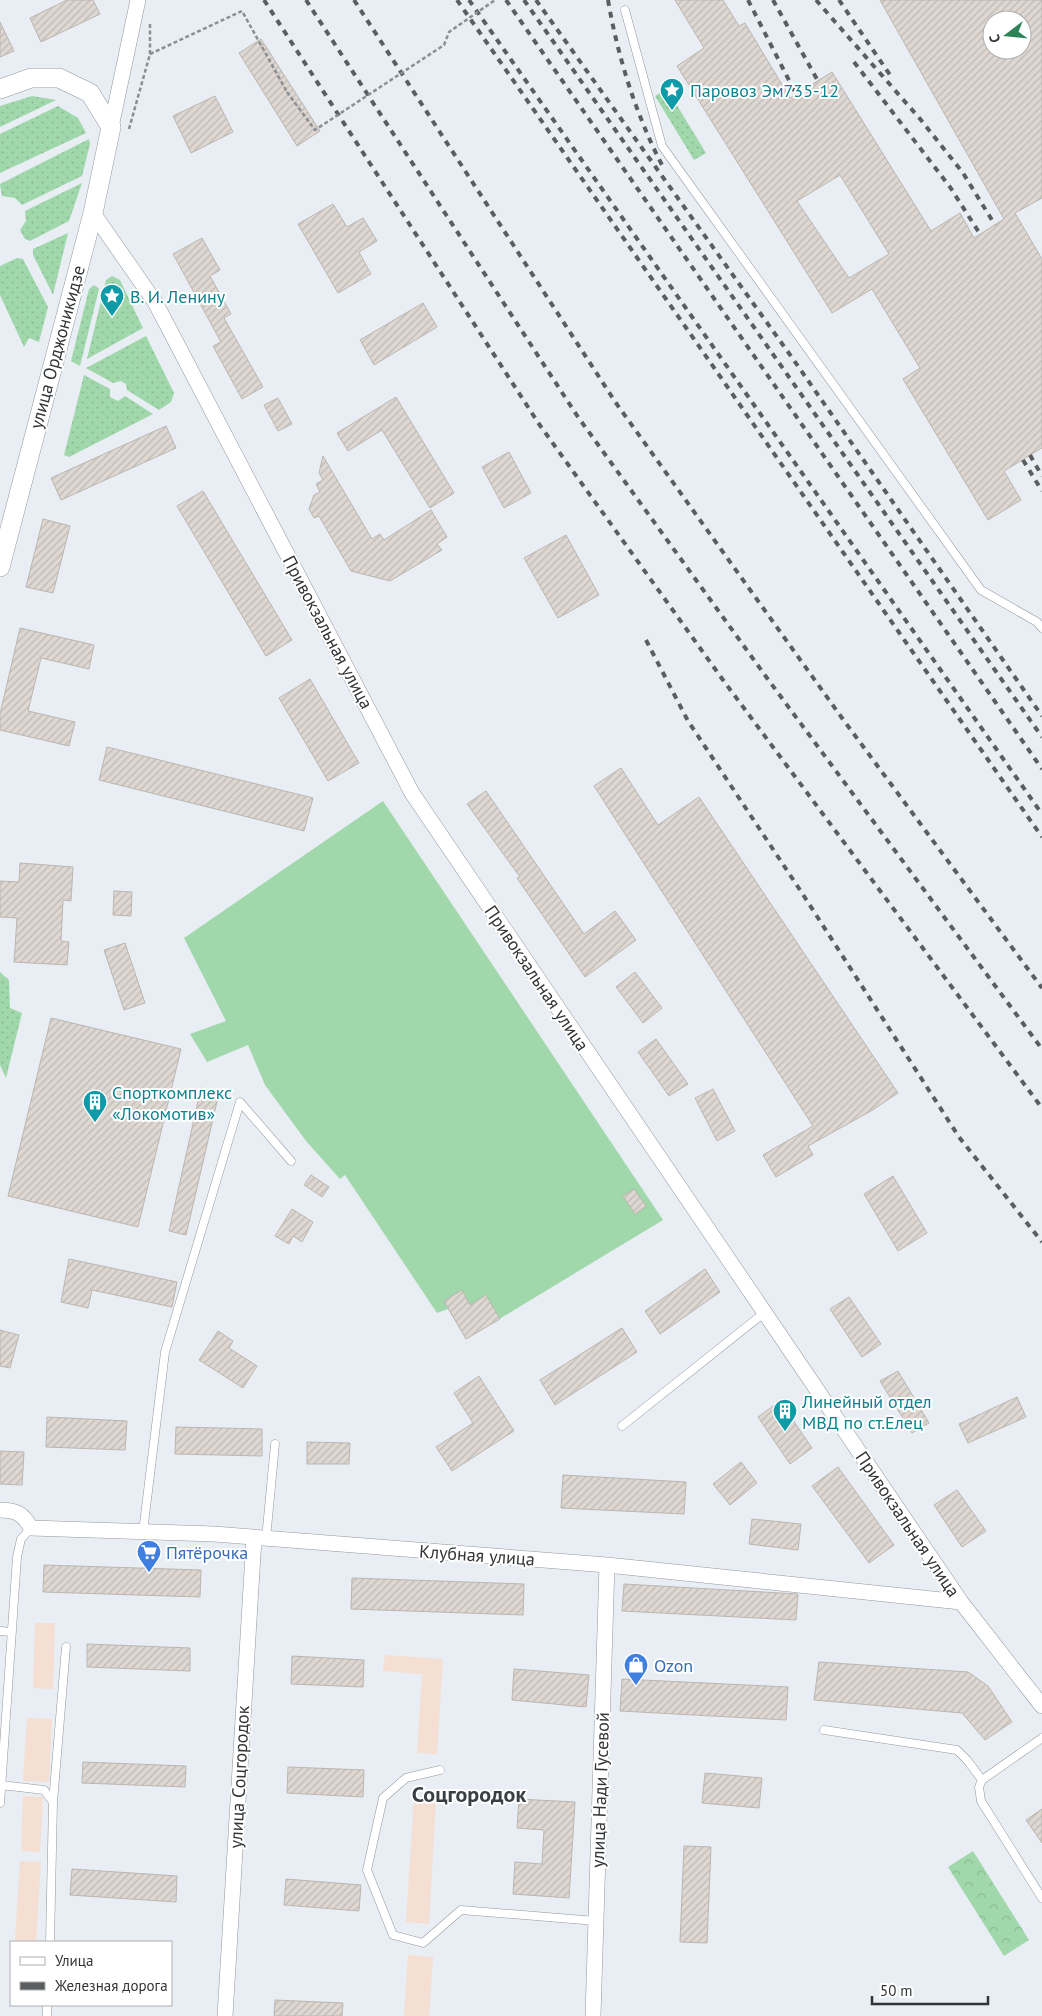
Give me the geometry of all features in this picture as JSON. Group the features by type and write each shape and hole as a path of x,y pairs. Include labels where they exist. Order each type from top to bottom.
{"street":[{"path":"111,127 138,0"},
{"path":"0,89 31,78 59,78 90,93 111,127"},
{"name":"улица Орджоникидзе","path":"0,567 93,213 111,127"},
{"name":"Привокзальная улица","path":"93,213 156,302 412,792 961,1602 1042,1706"},
{"path":"0,1510 15,1510 24,1517 31,1528"},
{"name":"Клубная улица","path":"31,1528 260,1538 607,1565 961,1602"},
{"name":"улица Соцгородок","path":"225,2016 260,1538"},
{"name":"улица Нади Гусевой","path":"593,2016 607,1565"}],"lane":[{"path":"625,10 662,146 981,590 1038,622 1042,628"},
{"path":"143,1532 165,1352 240,1102 291,1161"},
{"path":"622,1426 764,1313"},
{"path":"260,1538 274,1444"},
{"path":"0,1803 17,1557 21,1539 31,1528"},
{"path":"0,1631 12,1632"},
{"path":"50,1941 53,1802 66,1647"},
{"path":"824,1730 957,1750 982,1780"},
{"path":"1042,1738 982,1780 978,1786 981,1801 1042,1898"},
{"path":"440,1770 406,1778 382,1798 367,1870 393,1935 423,1943 461,1910 596,1921"},
{"path":"1,1785 44,1790 53,1802"}],"path":[{"path":"150,54 242,11 287,92 315,130 444,45 449,32 495,0"}],"shaded area":[{"path":"35,1623 55,1623 53,1689 33,1688"},
{"path":"385,1655 443,1659 437,1754 417,1753 422,1674 383,1671"},
{"path":"27,1718 52,1719 49,1782 23,1781"},
{"path":"23,1796 43,1797 40,1852 21,1851"},
{"path":"414,1798 436,1799 429,1924 406,1922"},
{"path":"20,1861 41,1862 36,1941 15,1941"},
{"path":"408,1955 433,1957 429,2016 404,2016"}],"green space":[{"path":"667,89 706,153 694,160 655,96"},
{"path":"32,96 56,100 0,127 0,106"},
{"path":"58,106 78,118 86,133 0,173 0,134"},
{"path":"89,139 90,144 82,176 22,205 15,198 2,196 0,184"},
{"path":"82,183 69,221 30,241 25,239 20,230 26,221 25,211"},
{"path":"68,233 53,295 33,255 33,249"},
{"path":"17,258 23,259 48,307 39,342 29,338 24,347 0,295 0,266"},
{"path":"112,276 120,280 143,328 87,359 106,280"},
{"path":"94,285 99,289 80,366 71,361 89,289"},
{"path":"146,336 174,393 171,402 159,410 127,390 126,384 121,381 113,383 86,368"},
{"path":"84,375 110,389 110,397 118,401 125,396 153,414 69,457 64,455"},
{"path":"383,801 663,1220 466,1339 448,1309 437,1313 345,1175 340,1179 306,1141 265,1085 248,1045 207,1062 190,1034 226,1021 184,938"},
{"path":"0,972 9,980 10,1008 22,1013 6,1078 0,1065"},
{"path":"973,1851 1029,1940 1004,1956 948,1867"}],"building":[{"path":"67,0 93,0 100,14 41,42 30,18"},
{"path":"675,0 723,0 739,26 745,23 790,98 832,72 931,231 960,213 974,238 1004,219 880,0 1042,0 1042,198 1015,213 1042,259 1042,448 1004,471 1021,500 988,520 903,379 920,368 872,289 832,313 677,66 704,48","holes":["840,175 889,254 849,278 797,201"]},
{"path":"0,22 14,51 0,57"},
{"path":"261,39 320,131 297,146 239,53"},
{"path":"215,96 233,132 191,153 173,116"},
{"path":"333,204 347,227 363,218 377,241 359,252 371,274 338,293 298,224"},
{"path":"202,238 220,270 210,276 231,314 224,318 263,387 242,399 213,346 221,342 173,254"},
{"path":"423,303 437,327 374,365 360,340"},
{"path":"396,397 454,493 430,508 382,430 348,451 337,433"},
{"path":"278,398 292,424 278,431 264,405"},
{"path":"166,426 176,448 61,500 51,478"},
{"path":"509,452 531,493 504,508 482,467"},
{"path":"323,456 372,539 380,534 384,540 431,510 447,537 437,544 442,550 390,581 351,571 319,516 314,518 309,509 314,495 320,492 316,484 323,480 319,473"},
{"path":"203,491 292,640 266,656 177,506"},
{"path":"43,519 70,526 53,593 26,587"},
{"path":"566,535 599,595 558,618 524,558"},
{"path":"20,628 94,645 89,669 41,658 28,711 75,722 69,746 0,730 0,714"},
{"path":"310,679 359,763 328,781 279,698"},
{"path":"107,747 313,798 304,831 99,780"},
{"path":"621,768 658,825 699,797 898,1093 871,1111 808,1146 813,1155 776,1177 763,1155 813,1126 594,786"},
{"path":"486,791 584,934 615,911 636,940 585,977 517,878 520,877 467,804"},
{"path":"20,863 73,867 71,901 63,900 61,941 69,942 67,965 14,962 17,918 0,917 0,881 19,882"},
{"path":"114,891 132,892 131,916 113,915"},
{"path":"125,943 145,1003 124,1010 104,950"},
{"path":"635,972 662,1008 643,1023 616,987"},
{"name":"Спорткомплекс «Локомотив»","path":"51,1018 181,1049 138,1227 8,1196"},
{"path":"656,1039 688,1084 669,1096 638,1052"},
{"path":"201,1088 219,1093 186,1235 169,1231"},
{"path":"713,1089 735,1131 717,1141 695,1098"},
{"path":"311,1175 329,1187 322,1197 304,1185"},
{"path":"893,1176 927,1233 898,1251 864,1194"},
{"path":"634,1189 646,1206 635,1214 623,1196"},
{"path":"292,1209 313,1222 302,1242 293,1236 289,1244 275,1236"},
{"path":"69,1259 177,1282 172,1307 92,1290 88,1308 61,1302"},
{"path":"705,1269 720,1292 660,1334 645,1311"},
{"path":"462,1290 470,1305 486,1295 500,1319 466,1339 444,1301"},
{"path":"849,1297 881,1344 862,1357 830,1309"},
{"path":"622,1328 637,1352 555,1405 540,1380"},
{"path":"0,1330 19,1335 10,1368 0,1366"},
{"path":"218,1331 233,1341 229,1348 257,1366 243,1388 199,1360"},
{"path":"898,1371 929,1423 912,1433 880,1381"},
{"path":"479,1376 514,1431 452,1471 436,1447 473,1423 454,1393"},
{"path":"1017,1397 1026,1417 968,1443 959,1424"},
{"name":"Линейный отдел МВД по ст.Елец","path":"780,1401 812,1448 790,1464 758,1417"},
{"path":"47,1417 127,1421 125,1450 46,1447"},
{"path":"176,1427 262,1429 262,1456 175,1454"},
{"path":"307,1442 350,1443 349,1464 307,1464"},
{"path":"0,1451 24,1452 22,1485 0,1484"},
{"path":"741,1462 757,1483 730,1505 713,1484"},
{"path":"838,1467 894,1545 869,1563 812,1486"},
{"path":"563,1475 686,1482 684,1514 561,1508"},
{"path":"957,1490 986,1531 962,1547 934,1505"},
{"path":"752,1519 801,1524 798,1550 749,1544"},
{"path":"44,1565 201,1570 200,1597 43,1592"},
{"path":"352,1578 524,1584 523,1615 351,1609"},
{"path":"624,1584 798,1594 796,1620 622,1611"},
{"path":"87,1644 190,1648 190,1671 87,1667"},
{"path":"292,1656 364,1660 363,1687 291,1684"},
{"path":"819,1662 968,1672 988,1686 1012,1722 985,1740 962,1713 814,1700"},
{"path":"514,1669 589,1675 586,1707 512,1700"},
{"path":"622,1679 788,1687 786,1720 620,1711"},
{"path":"83,1762 186,1766 185,1787 82,1783"},
{"path":"288,1767 364,1770 363,1797 287,1793"},
{"path":"705,1773 762,1778 759,1808 702,1803"},
{"path":"519,1799 575,1802 569,1898 513,1894 515,1862 542,1864 544,1830 517,1828"},
{"path":"1042,1809 1042,1843 1026,1820"},
{"path":"684,1846 711,1847 707,1943 680,1942"},
{"path":"72,1869 177,1876 176,1902 70,1895"},
{"path":"286,1879 361,1885 359,1911 284,1905"},
{"path":"275,2000 343,2003 342,2016 274,2016"}],"railway":[{"path":"264,0 539,424 723,680 1042,1108"},
{"path":"306,0 578,417 767,678 1042,1049"},
{"path":"354,0 616,403 842,718 1042,988"},
{"path":"457,0 1042,837"},
{"path":"469,0 1042,814"},
{"path":"506,0 1042,769"},
{"path":"524,0 1042,737"},
{"path":"536,0 793,359 1042,716"},
{"path":"608,0 629,86 644,127 663,167"},
{"path":"748,0 796,94"},
{"path":"773,0 818,81"},
{"path":"816,0 921,120 963,173 995,225"},
{"path":"839,0 890,75"},
{"path":"854,62 950,187 980,234"},
{"path":"1030,455 1042,476"},
{"path":"1023,460 1042,491"},
{"path":"646,640 688,721 802,893 959,1137 1042,1242"}],"place":[{"name":"Паровоз Эм735-12","path":"672,111"},
{"name":"В. И. Ленину","path":"112,317"},
{"name":"Спорткомплекс «Локомотив»","path":"95,1123"},
{"name":"Линейный отдел МВД по ст.Елец","path":"785,1432"},
{"name":"Пятёрочка","path":"149,1573"},
{"name":"Ozon","path":"636,1686"}],"district":[{"name":"Соцгородок","path":"469,1794"}]}
